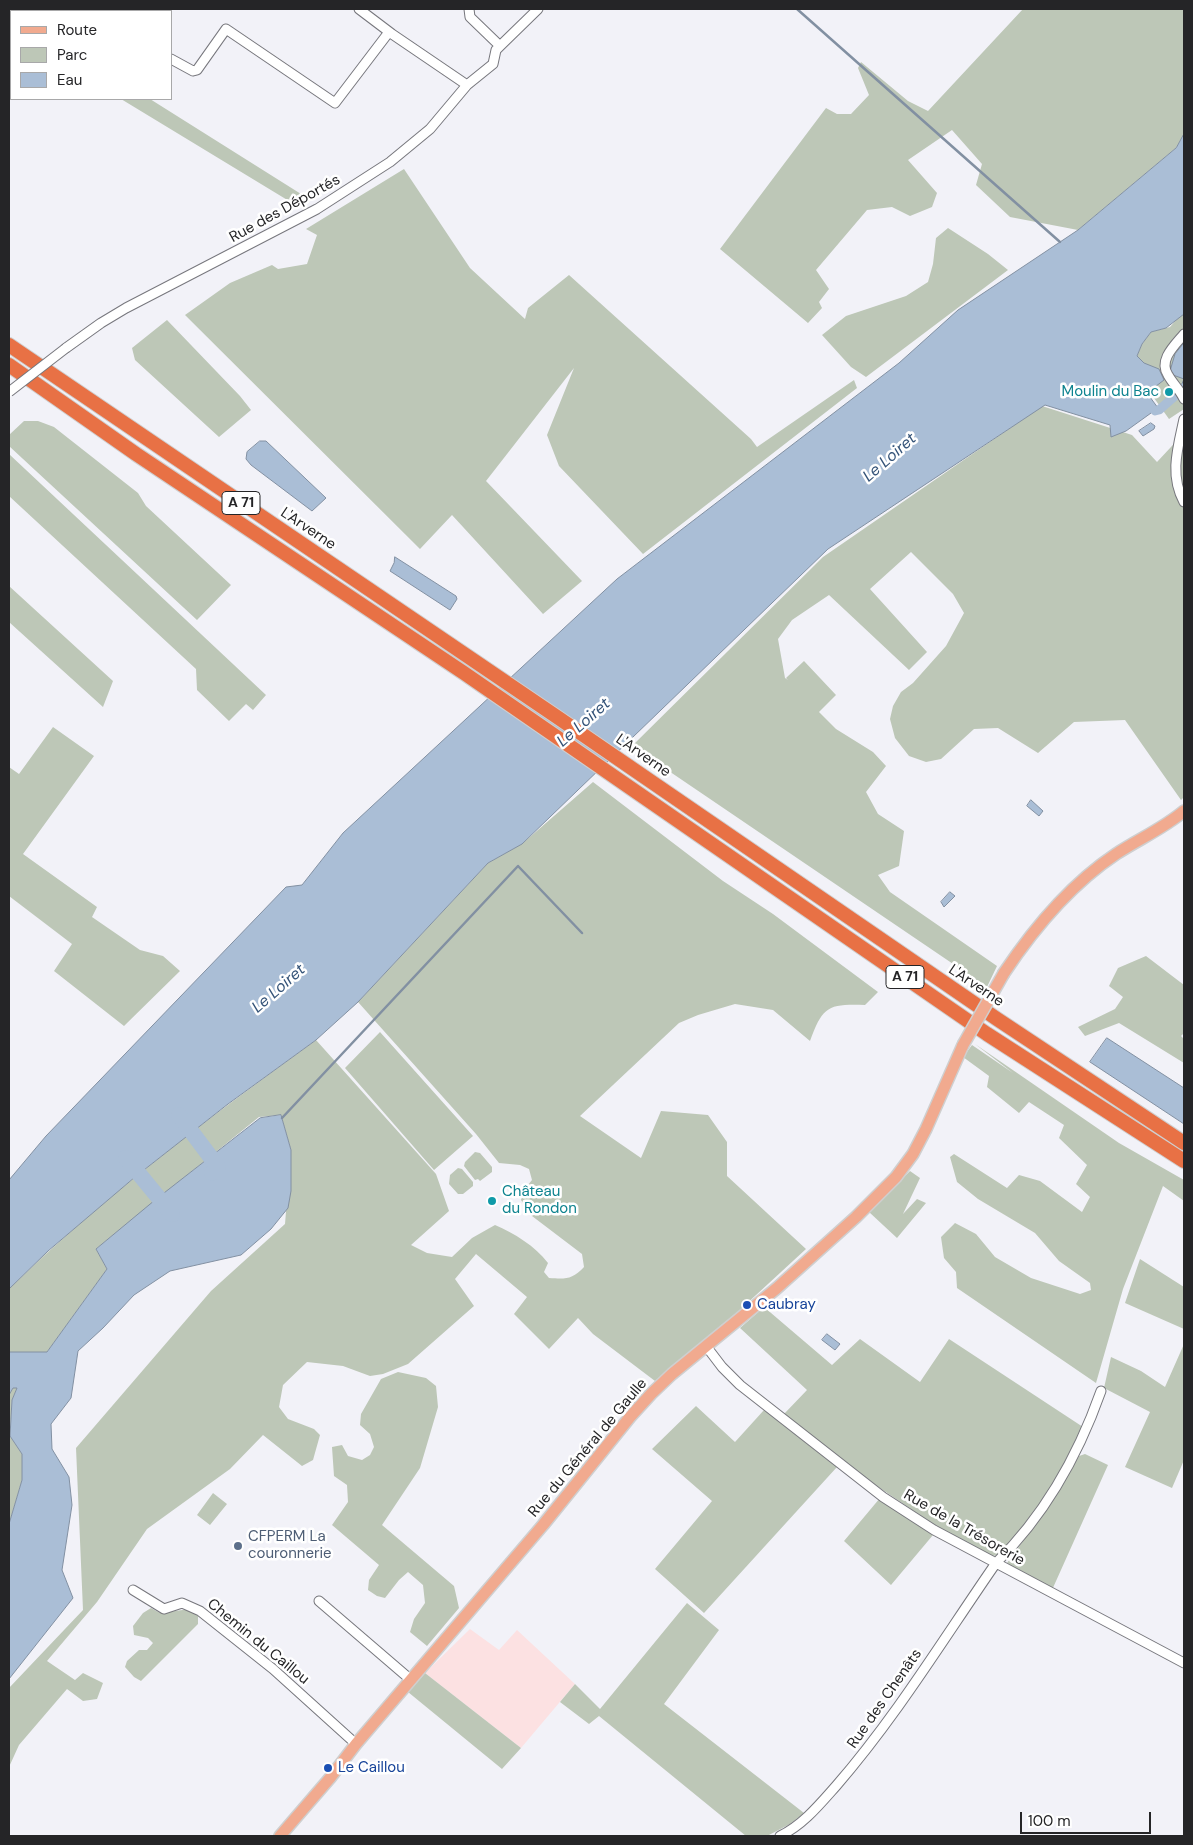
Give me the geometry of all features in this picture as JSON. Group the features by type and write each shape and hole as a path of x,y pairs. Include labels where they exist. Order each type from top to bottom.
{"highway":[{"name":"L'Arverne","path":"9,345 639,773 988,1013 1184,1143"},
{"name":"A 71","path":"9,366 136,454 464,673 987,1034 1184,1162"}],"main road":[{"name":"Rue du Général de Gaulle","path":"280,1836 543,1525 630,1417 664,1382 777,1288 896,1177 913,1154 926,1130 963,1045 1004,972 1038,927 1093,870 1117,853 1174,820 1184,811"}],"street":[{"path":"359,9 389,32 467,85"},
{"path":"470,9 470,17 500,46"},
{"name":"Rue des Déportés","path":"9,392 66,348 126,308 317,209 399,156 430,129 467,85 493,64 496,50 538,9"},
{"path":"172,59 193,71 197,70 226,28 335,103 389,32"},
{"path":"1184,334 1170,351 1165,365 1168,375 1184,397"},
{"path":"1184,419 1175,467 1178,488 1184,502"},
{"name":"Rue de la Trésorerie","path":"706,1346 740,1386 883,1497 934,1530 1184,1663"},
{"name":"Rue des Chenâts","path":"780,1836 794,1830 865,1753 996,1563 1014,1545 1040,1512 1061,1481 1078,1450 1102,1391"},
{"name":"Chemin du Caillou","path":"133,1590 164,1609 182,1603 200,1611 274,1669 356,1744"},
{"path":"319,1602 411,1680"}],"shaded area":[{"path":"470,1629 499,1650 517,1630 575,1684 521,1748 425,1673"}],"green space":[{"path":"1023,9 1184,9 1184,134 1176,148 1078,230 1010,217 976,185 982,164 952,130 908,160 937,193 932,207 910,216 892,207 867,210 816,270 829,289 819,302 822,308 808,323 720,249 826,108 837,114 851,114 869,95 858,68 861,62 908,101 928,111"},
{"path":"123,100 152,100 301,194 289,201"},
{"path":"404,169 470,268 525,319 528,308 569,275 751,439 757,447 854,380 857,388 643,554 559,466 547,435 574,368 486,481 582,581 543,614 452,515 420,549 185,315 230,283 272,265 278,269 307,264 317,235 306,229"},
{"path":"948,228 988,254 1008,270 866,377 851,367 822,335 846,316 906,296 928,282 933,264 936,238"},
{"path":"1184,311 1184,409 1169,419 1149,391 1144,363 1137,356 1142,344 1151,332 1170,327"},
{"path":"167,320 240,396 251,410 219,437 135,360 132,348"},
{"path":"1042,406 1132,435 1157,462 1184,433 1184,797 1181,800 1125,720 1074,722 1038,753 998,728 974,729 941,759 926,762 909,756 895,738 890,719 893,706 901,692 913,683 946,646 964,613 953,594 911,552 870,589 927,652 909,670 829,595 792,620 778,639 785,678 788,680 786,678 804,661 836,695 819,712 836,729 873,752 886,766 866,792 878,814 904,831 899,866 878,875 890,892 997,966 987,987 632,746 823,557"},
{"path":"24,421 38,421 54,427 138,493 146,506 231,585 197,620 9,446 9,435"},
{"path":"9,454 266,695 253,710 246,704 229,721 197,690 196,669 9,496"},
{"path":"9,586 113,681 103,707 9,622"},
{"path":"53,727 94,756 23,854 97,907 92,917 140,950 163,956 180,971 124,1026 54,971 72,944 9,896 9,767 19,774"},
{"path":"593,782 723,881 773,914 878,992 865,1005 843,1005 828,1010 819,1020 810,1041 773,1010 735,1004 698,1015 679,1023 580,1116 641,1158 661,1111 708,1115 727,1142 727,1176 806,1249 730,1319 655,1381 593,1334 578,1318 549,1349 514,1314 527,1297 476,1254 455,1279 474,1306 408,1364 383,1374 370,1376 343,1366 307,1362 283,1385 279,1407 288,1419 314,1429 320,1435 313,1460 302,1466 263,1435 230,1469 147,1529 97,1602 47,1661 75,1680 83,1673 103,1683 97,1699 83,1701 67,1689 19,1745 9,1767 9,1688 83,1610 76,1448 211,1291 285,1224 291,1150 281,1115 259,1117 96,1249 107,1269 47,1352 9,1352 9,1289 119,1190 197,1128 316,1040 436,1174 449,1211 411,1245 427,1253 452,1257 472,1238 495,1225 517,1236 537,1251 548,1263 544,1272 549,1278 568,1278 580,1271 584,1267 582,1254 532,1216 521,1200 523,1191 532,1180 529,1169 520,1165 499,1163 476,1134 358,1002 488,863 523,843"},
{"path":"1146,956 1184,985 1184,1033 1181,1036 1184,1039 1184,1063 1119,1023 1085,1036 1078,1027 1115,1009 1123,997 1109,986 1118,968"},
{"path":"380,1032 473,1136 434,1170 345,1068"},
{"path":"975,1044 1119,1143 1184,1180 1184,1201 1163,1186 1123,1289 1096,1383 957,1288 956,1272 944,1258 941,1237 955,1223 976,1234 995,1257 1031,1278 1080,1294 1091,1290 1090,1283 1059,1261 1035,1233 978,1199 957,1182 950,1157 954,1154 1007,1188 1019,1175 1040,1181 1082,1212 1090,1197 1076,1184 1087,1165 1059,1138 1064,1125 1029,1102 1019,1113 987,1087 989,1076 963,1057 972,1045 1013,1073"},
{"path":"475,1152 480,1153 492,1167 492,1172 480,1181 478,1179 475,1180 464,1166 465,1162"},
{"path":"458,1168 462,1169 473,1182 473,1186 463,1194 458,1194 449,1184 450,1175"},
{"path":"910,1171 920,1178 903,1214 917,1199 926,1203 897,1238 869,1212"},
{"path":"1140,1259 1184,1287 1184,1329 1125,1303"},
{"path":"764,1307 832,1365 860,1339 920,1382 949,1339 1083,1427 1059,1479 1000,1555 992,1556 979,1551 933,1524 874,1484 784,1414 807,1390 740,1328"},
{"path":"1184,1344 1184,1460 1172,1488 1125,1467 1150,1412 1104,1388 1111,1357 1141,1371 1165,1387"},
{"path":"398,1372 426,1378 436,1386 438,1407 420,1468 382,1525 454,1586 459,1608 427,1646 410,1632 414,1619 425,1603 423,1585 408,1572 385,1598 377,1596 368,1590 369,1580 379,1565 332,1525 348,1502 347,1485 334,1476 332,1447 342,1445 348,1456 362,1460 370,1455 374,1447 370,1434 360,1425 361,1414 381,1379"},
{"path":"13,1388 17,1388 12,1400 10,1436 22,1454 22,1480 9,1524 9,1395"},
{"path":"696,1406 735,1442 764,1410 837,1467 704,1613 655,1569 712,1501 652,1449"},
{"path":"1085,1454 1108,1465 1052,1590 1007,1563 1053,1500 1079,1456"},
{"path":"213,1493 227,1504 210,1525 197,1515"},
{"path":"880,1498 933,1535 891,1585 844,1541"},
{"path":"687,1603 719,1630 664,1704 804,1813 790,1824 767,1836 746,1836 599,1716 589,1724 560,1702 575,1684 600,1709"},
{"path":"151,1608 160,1613 190,1609 198,1616 198,1624 141,1681 134,1677 125,1667 127,1661 139,1650 147,1650 153,1643 148,1638 134,1635 133,1626 143,1613"},
{"path":"425,1673 521,1748 502,1769 408,1692"}],"water":[{"name":"Le Loiret","path":"1184,134 1184,314 1166,328 1151,332 1142,344 1137,356 1144,363 1159,369 1164,380 1147,393 1158,408 1126,431 1111,437 1110,425 1045,405 828,549 522,844 488,863 358,1002 316,1040 228,1104 135,1177 48,1251 9,1289 9,1180 46,1136 286,887 302,885 343,833 617,579 899,363 958,310 1078,230 1176,148"},
{"path":"1184,343 1184,379 1173,375 1170,371 1175,354"},
{"path":"1184,379 1184,391 1181,386"},
{"path":"1151,423 1155,426 1154,429 1143,436 1139,431"},
{"path":"260,441 266,441 326,498 312,511 251,465 246,459 247,452"},
{"path":"395,557 456,596 457,599 450,610 390,571"},
{"path":"1031,800 1043,811 1039,816 1027,806"},
{"path":"950,892 955,896 944,907 941,902"},
{"path":"1107,1038 1184,1088 1184,1124 1090,1062"},
{"path":"281,1115 291,1150 291,1191 288,1208 271,1229 241,1255 170,1271 134,1295 78,1351 71,1398 51,1424 52,1449 69,1477 72,1505 62,1570 73,1598 9,1679 9,1524 22,1480 22,1454 10,1436 12,1400 17,1388 13,1388 9,1395 9,1352 47,1352 107,1269 96,1249 260,1118"},
{"path":"827,1334 840,1344 835,1350 822,1340"}],"waterway":[{"path":"797,9 1060,242"},
{"path":"1155,411 1159,410 1184,388"},
{"path":"282,1118 518,866 582,933"},
{"path":"179,1115 218,1167 212,1173"},
{"path":"126,1158 172,1214"}],"place":[{"name":"Moulin du Bac","path":"1169,392"},
{"name":"Château du Rondon","path":"492,1201"},
{"name":"Caubray","path":"747,1305"},
{"name":"CFPERM La couronnerie","path":"238,1546"},
{"name":"Le Caillou","path":"328,1768"}]}
